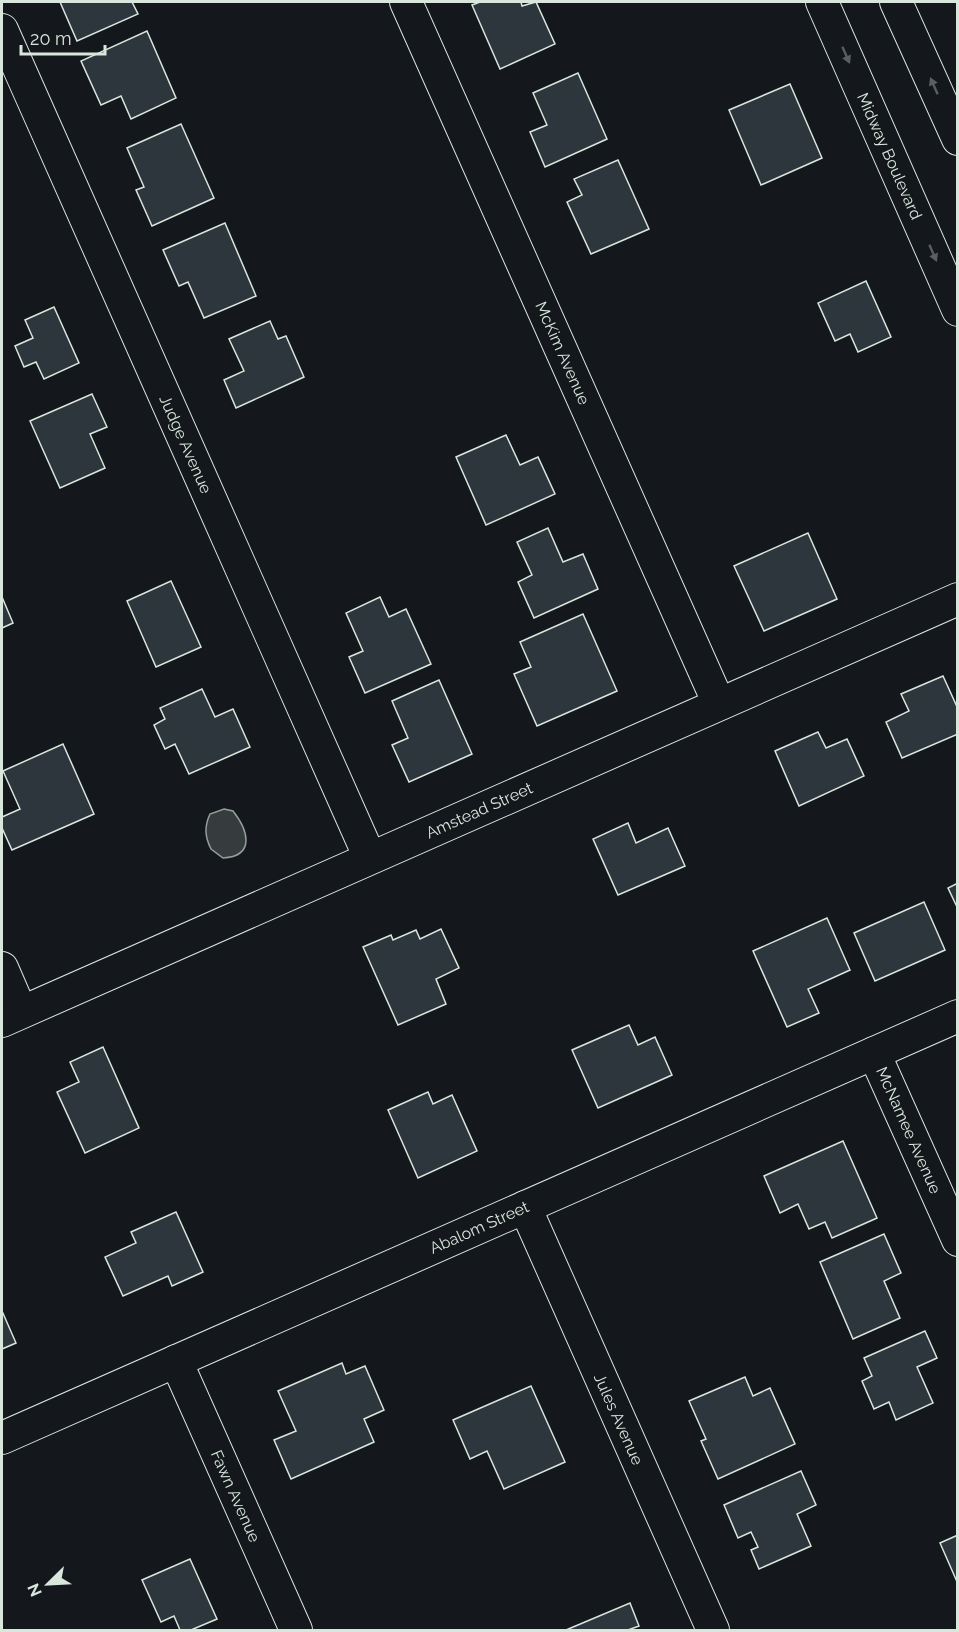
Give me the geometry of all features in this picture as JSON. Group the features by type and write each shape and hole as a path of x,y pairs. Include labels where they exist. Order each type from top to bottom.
{"street":[{"name":"McKim Avenue","path":"406,2 719,704"},
{"name":"Midway Boulevard","path":"822,2 957,310"},
{"path":"896,2 957,139"},
{"name":"Judge Avenue","path":"2,30 370,858"},
{"name":"Amstead Street","path":"11,1017 957,599"},
{"path":"2,968 11,1017"},
{"name":"Abalom Street","path":"2,1438 957,1016"},
{"name":"McNamee Avenue","path":"874,1053 957,1240"},
{"name":"Jules Avenue","path":"525,1207 713,1630"},
{"name":"Fawn Avenue","path":"176,1361 296,1630"}],"shaded area":[{"path":"224,809 233,811 238,818 246,841 241,852 223,858 211,849 206,832 210,814"}],"building":[{"path":"60,2 132,2 138,14 77,41"},
{"path":"480,2 521,2 522,6 536,2 555,44 500,69 472,5"},
{"path":"147,31 176,98 131,119 121,96 101,105 81,61"},
{"path":"578,73 607,139 545,167 530,132 547,125 533,93"},
{"path":"790,84 822,158 761,185 729,110"},
{"path":"181,124 214,198 152,226 136,190 144,187 127,148"},
{"path":"618,160 649,229 591,254 567,202 582,195 574,179"},
{"path":"225,223 256,296 204,318 188,282 179,286 163,250"},
{"path":"866,281 891,337 858,352 850,334 835,341 818,303"},
{"path":"54,307 79,363 44,379 36,362 24,367 15,346 33,338 25,320"},
{"path":"270,321 278,339 286,336 304,377 236,408 224,380 244,371 229,339"},
{"path":"92,394 107,427 90,434 105,468 60,488 30,421"},
{"path":"506,435 520,465 538,457 555,494 486,525 456,457"},
{"path":"548,528 563,562 583,554 598,589 534,618 518,582 532,575 517,542"},
{"path":"808,533 837,599 764,631 734,566"},
{"path":"171,581 201,647 156,667 127,601"},
{"path":"2,597 13,623 2,628"},
{"path":"380,597 389,617 406,609 431,664 365,693 349,657 363,651 346,613"},
{"path":"583,614 617,691 537,726 514,674 531,667 520,642"},
{"path":"943,676 958,709 958,734 902,758 886,722 909,711 901,694"},
{"path":"439,680 472,754 409,782 392,745 408,738 392,701"},
{"path":"202,689 215,717 233,709 250,747 189,774 175,744 165,749 154,725 165,719 160,708"},
{"path":"818,732 826,748 847,739 864,776 799,806 775,751"},
{"path":"63,744 94,814 12,850 2,828 2,817 20,809 3,771"},
{"path":"628,823 636,843 668,828 685,866 618,895 593,839"},
{"path":"958,883 958,909 948,888"},
{"path":"924,902 945,950 875,981 854,933"},
{"path":"827,918 850,970 808,989 819,1013 787,1027 753,951"},
{"path":"441,929 459,968 436,979 446,1004 398,1025 363,947 391,935 393,940 416,930 420,939"},
{"path":"629,1025 638,1045 655,1037 672,1075 598,1108 572,1050"},
{"path":"103,1047 139,1128 85,1153 57,1092 79,1082 70,1062"},
{"path":"428,1092 433,1104 452,1095 477,1151 418,1178 388,1110"},
{"path":"843,1141 877,1218 832,1238 825,1222 809,1229 798,1204 780,1213 764,1176"},
{"path":"176,1212 203,1272 172,1286 168,1276 123,1296 105,1257 136,1243 131,1232"},
{"path":"884,1234 901,1273 884,1281 900,1318 853,1339 820,1262"},
{"path":"2,1311 16,1343 2,1349"},
{"path":"925,1331 937,1358 917,1367 933,1403 896,1420 889,1402 874,1409 862,1381 872,1376 864,1358"},
{"path":"342,1363 346,1374 365,1366 384,1410 364,1419 374,1442 291,1479 274,1440 296,1431 278,1391"},
{"path":"745,1377 753,1396 770,1388 795,1444 718,1479 701,1441 706,1439 689,1401"},
{"path":"531,1386 565,1462 504,1489 487,1451 470,1459 453,1420"},
{"path":"801,1471 816,1505 797,1514 811,1546 759,1569 751,1550 758,1547 751,1532 738,1538 724,1505"},
{"path":"958,1535 958,1584 940,1543"},
{"path":"190,1559 217,1619 191,1630 180,1630 174,1616 161,1622 142,1580"},
{"path":"630,1603 639,1626 628,1630 566,1630"}]}
